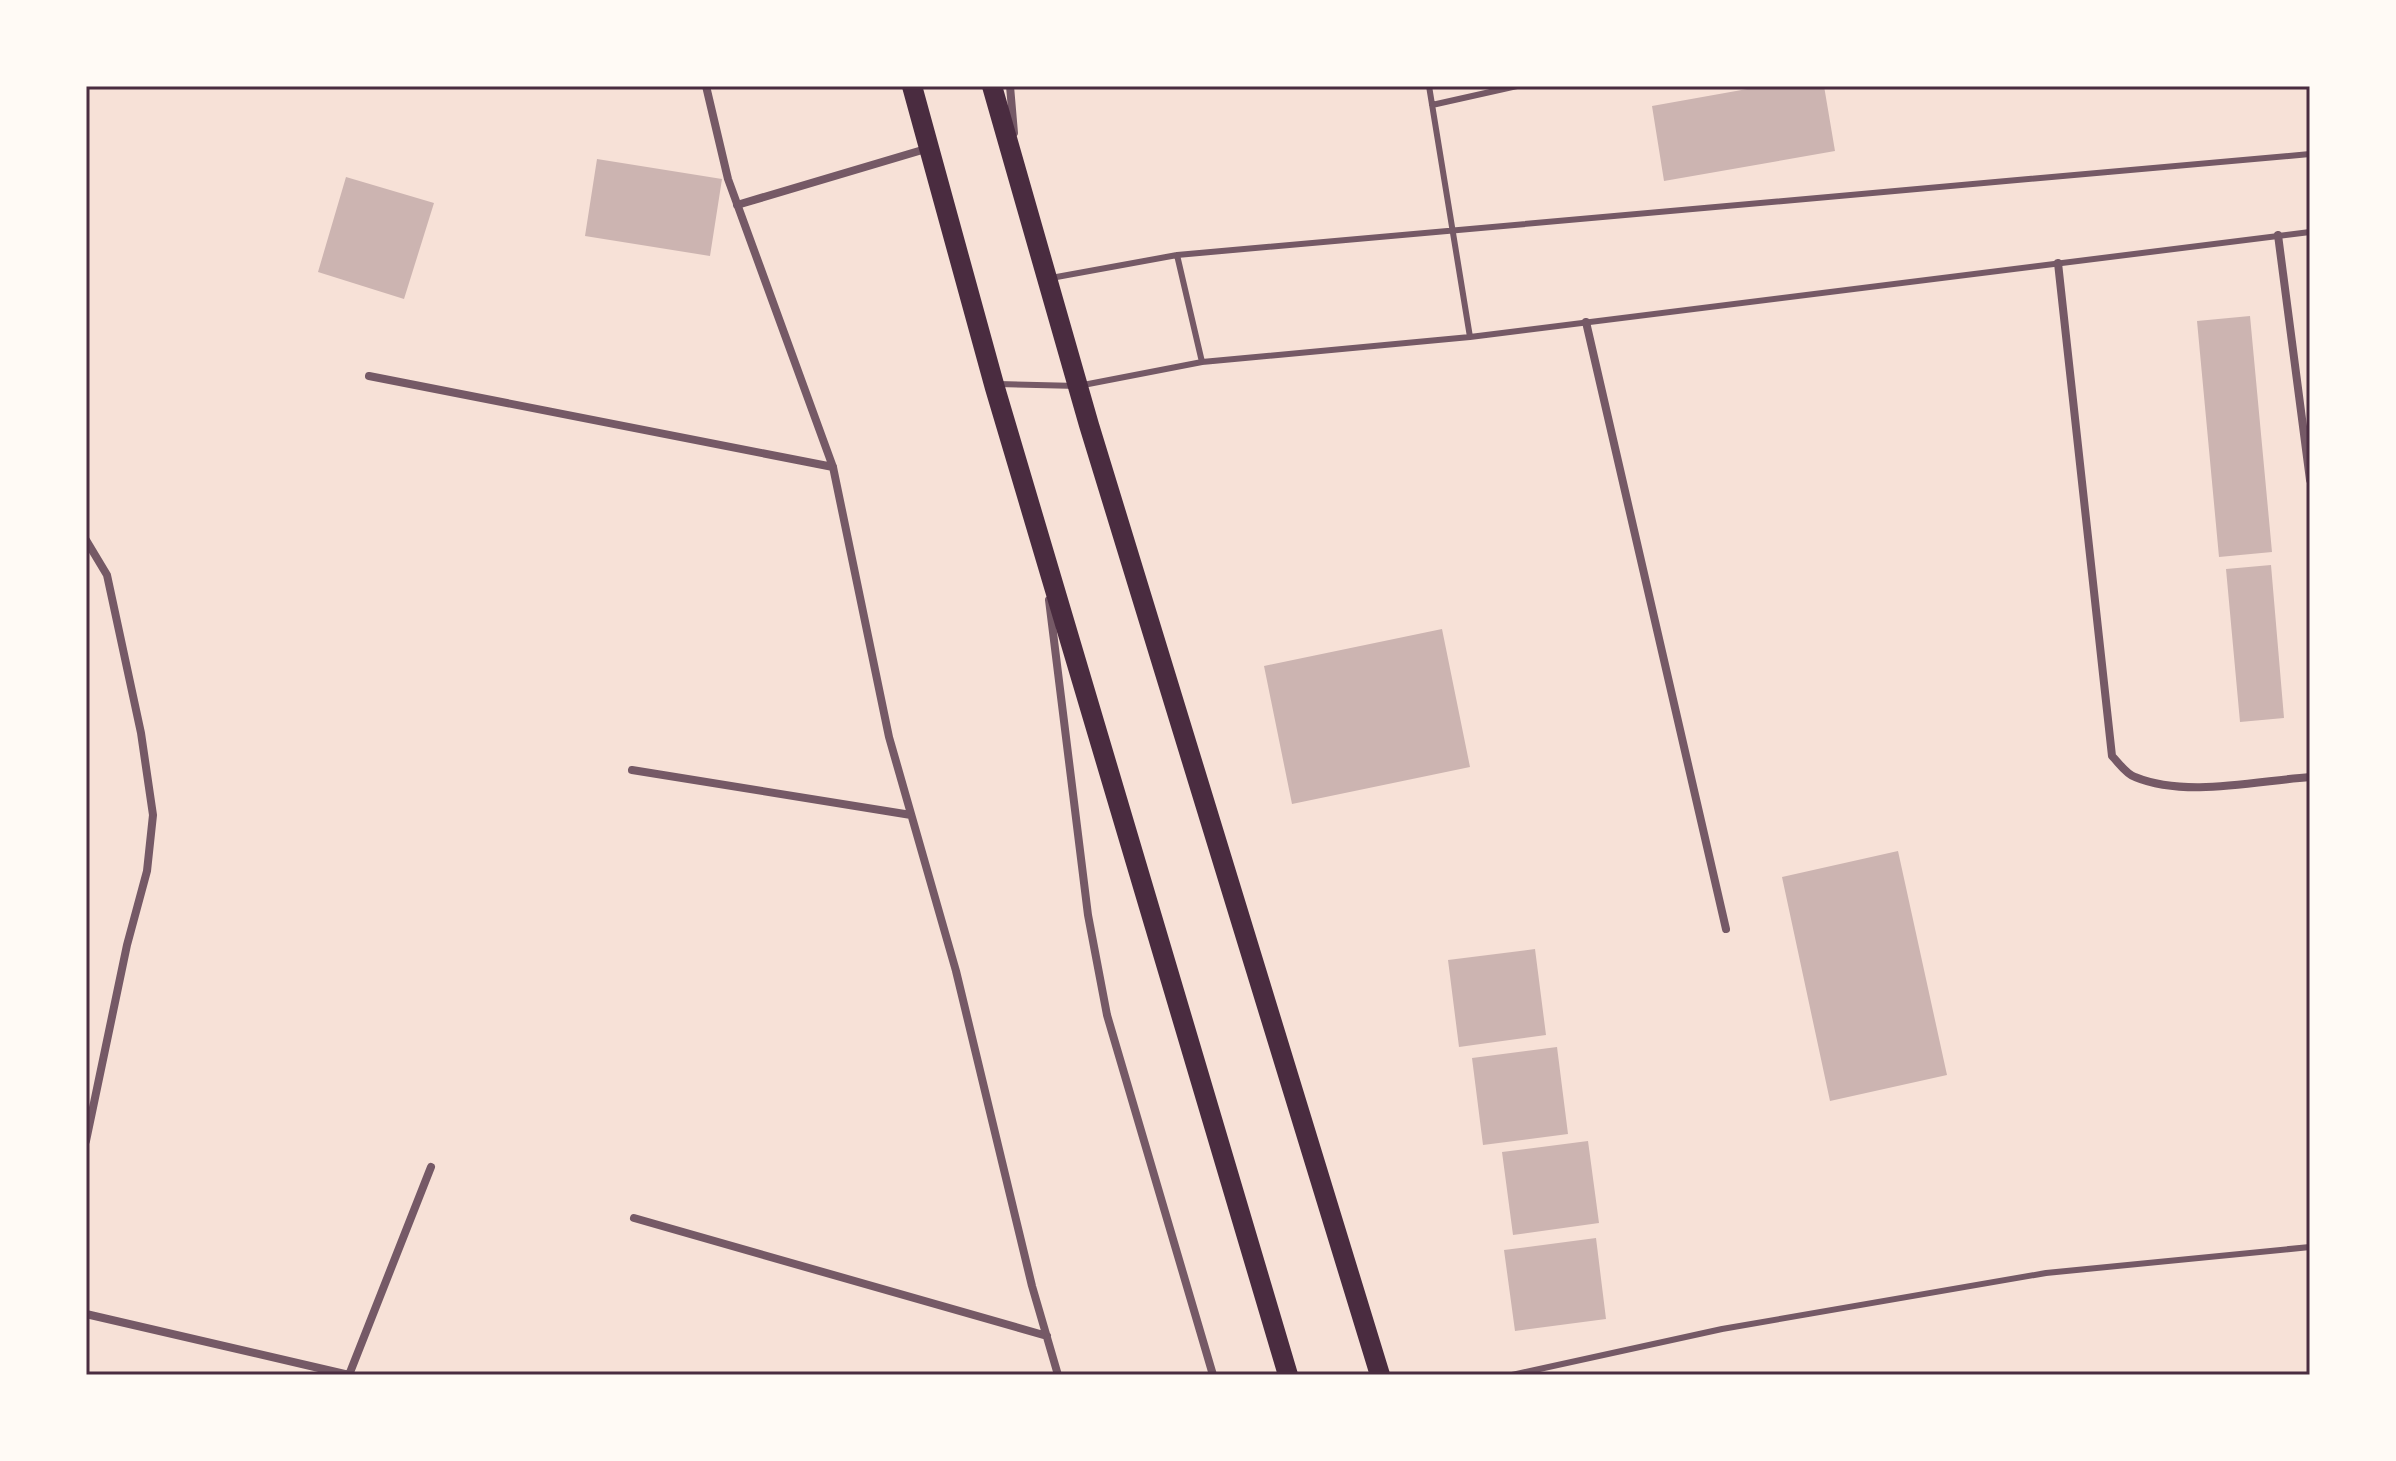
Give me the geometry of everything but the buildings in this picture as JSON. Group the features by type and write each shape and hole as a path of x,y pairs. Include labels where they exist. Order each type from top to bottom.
{"main road":[{"path":"912,86 994,384 1288,1375"},
{"path":"992,86 1078,386 1380,1375"}],"street":[{"path":"706,86 737,205 833,467 889,737 956,971 1058,1375"},
{"path":"1010,86 1019,180"},
{"path":"737,205 929,148"},
{"path":"2278,235 2310,480"},
{"path":"2058,263 2112,756 2131,776 2155,783 2197,786 2310,777"},
{"path":"1586,322 1726,929"},
{"path":"369,376 833,467"},
{"path":"86,540 107,575 141,733 153,815 147,871 127,945 86,1141"},
{"path":"1043,548 1088,915 1107,1015 1213,1375"},
{"path":"632,770 911,815"},
{"path":"86,1314 349,1375 431,1167"},
{"path":"634,1218 1047,1336"}],"lane":[{"path":"1429,86 1470,337"},
{"path":"1432,105 1517,86"},
{"path":"1047,278 1177,255 2310,154"},
{"path":"994,384 1078,386 1202,362 1470,337 2310,232"},
{"path":"1177,255 1202,362"},
{"path":"1512,1375 1722,1329 2046,1273 2310,1247"}]}
